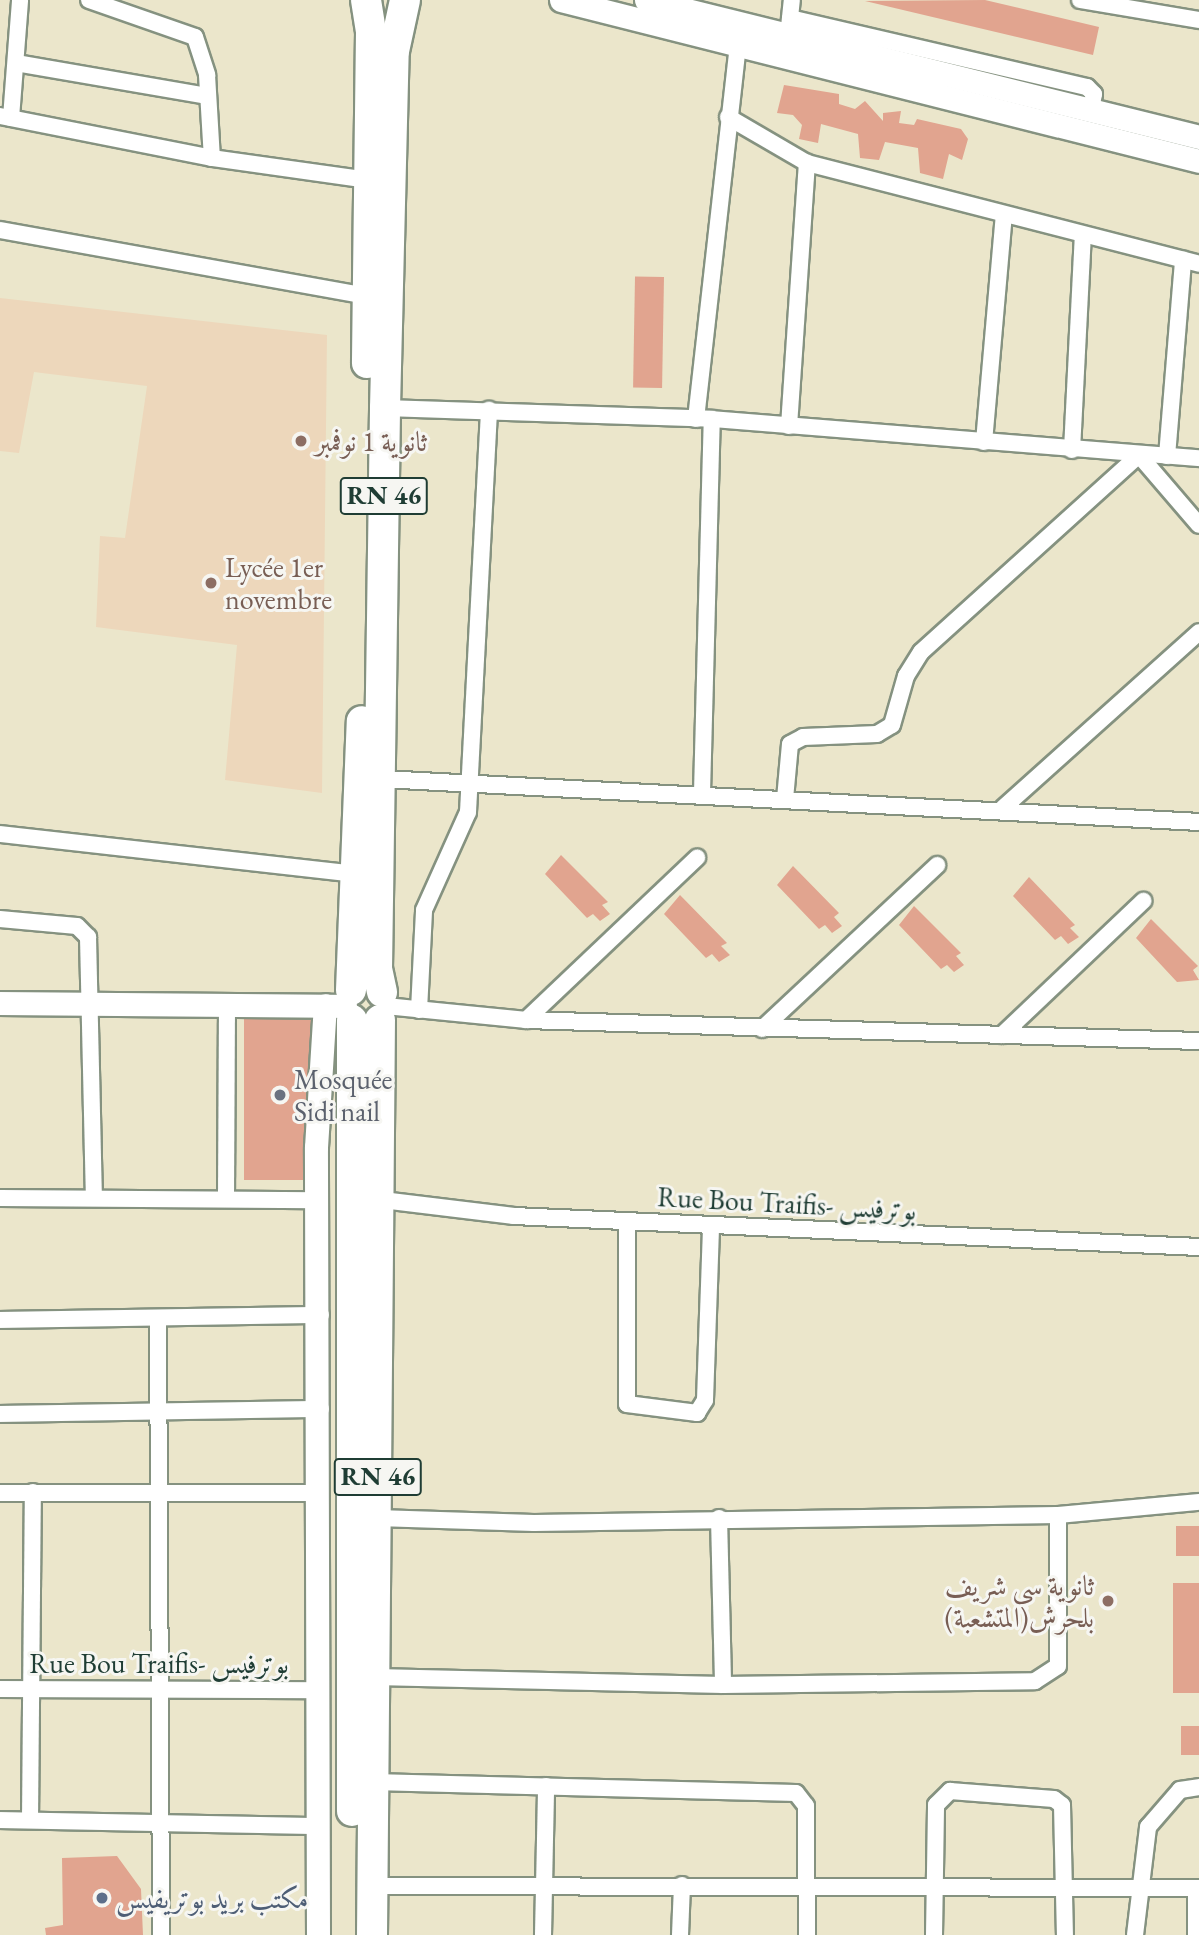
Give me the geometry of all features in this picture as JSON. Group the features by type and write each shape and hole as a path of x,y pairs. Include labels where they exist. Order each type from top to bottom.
{"highway":[{"name":"RN 46","path":"366,0 371,32 368,296 355,874 360,1006 374,1199 377,1518 372,1935"},
{"name":"RN 46","path":"353,1935 360,1006 382,779 385,408 394,51 405,0"}],"street":[{"path":"20,0 16,64 6,117 212,158 369,180"},
{"path":"89,0 188,31 202,53 212,158"},
{"path":"561,0 1199,162"},
{"path":"646,0 789,27 1199,137"},
{"path":"789,27 792,0"},
{"path":"1080,0 1199,20"},
{"path":"702,793 704,419 728,117 738,45"},
{"path":"16,64 208,96"},
{"path":"728,117 807,163 1191,262 1167,456"},
{"path":"789,426 807,163"},
{"path":"984,442 1004,215"},
{"path":"0,230 368,296"},
{"path":"1072,450 1083,235"},
{"path":"385,408 704,419 1199,458"},
{"path":"419,1010 424,910 434,878 466,824 471,785 489,410"},
{"path":"1139,455 1199,525"},
{"path":"785,799 790,744 803,737 877,734 892,725 906,676 921,652 1139,455"},
{"path":"1003,808 1199,632"},
{"path":"382,779 1003,808 1199,822"},
{"path":"0,834 355,874"},
{"path":"526,1020 697,858"},
{"path":"762,1029 937,865"},
{"path":"1002,1035 1143,901"},
{"path":"0,919 84,930 93,1003 94,1197"},
{"path":"0,1003 360,1006 526,1020 1199,1041"},
{"path":"226,1196 227,1004"},
{"path":"318,1935 317,1690 321,1315 317,1200 360,1006"},
{"path":"0,1198 226,1196 317,1200"},
{"name":"Rue Bou Traifis- بوترفيس","path":"374,1199 627,1222 1199,1247"},
{"path":"627,1222 627,1404 697,1413 705,1401 711,1226"},
{"path":"0,1320 158,1320 321,1315"},
{"path":"158,1320 164,1687 160,1820 161,1935"},
{"path":"0,1414 158,1415 321,1409"},
{"path":"0,1493 161,1489 320,1493"},
{"path":"30,1820 33,1492"},
{"path":"377,1518 1058,1515 1199,1502"},
{"path":"375,1677 723,1685 1046,1678 1059,1655 1058,1515"},
{"path":"719,1518 723,1685"},
{"name":"Rue Bou Traifis- بوترفيس","path":"0,1689 164,1687 317,1690"},
{"path":"373,1782 796,1793 806,1806 807,1935"},
{"path":"543,1935 546,1787"},
{"path":"1135,1935 1138,1888 1148,1827 1181,1790 1199,1787"},
{"path":"934,1935 936,1805 950,1791 1058,1801 1065,1887 1065,1935"},
{"path":"0,1820 160,1820 317,1826"},
{"path":"680,1935 682,1885"},
{"path":"371,1886 1197,1888 1196,1935"}],"shaded area":[{"name":"Lycée 1er novembre","path":"0,298 327,335 322,793 225,780 237,645 96,627 100,536 125,538 147,386 34,372 19,453 0,451"}],"building":[{"path":"985,0 1099,27 1093,55 865,1"},
{"path":"784,85 839,94 839,104 855,109 865,101 883,121 883,113 901,111 899,123 914,125 917,119 961,129 968,139 962,160 949,154 943,179 920,173 918,148 885,142 879,160 860,158 858,134 821,124 818,143 799,139 802,125 793,115 777,113"},
{"path":"635,276 664,277 662,388 633,387"},
{"path":"561,855 608,902 602,905 610,914 600,921 593,914 587,918 545,874"},
{"path":"793,866 839,913 834,917 842,926 832,933 825,925 819,929 777,885"},
{"path":"1029,877 1075,925 1070,928 1079,937 1068,944 1061,936 1055,940 1013,896"},
{"path":"680,895 727,943 721,946 730,955 719,962 712,954 706,958 664,914"},
{"path":"914,906 961,953 956,956 964,965 954,972 947,965 941,969 899,925"},
{"path":"1151,919 1198,966 1193,970 1199,980 1177,982 1136,938"},
{"name":"Mosquée Sidi nail","path":"244,1015 316,1015 316,1180 244,1180"},
{"path":"1176,1526 1199,1526 1199,1556 1176,1556"},
{"path":"1173,1583 1199,1583 1199,1693 1173,1693"},
{"path":"1181,1726 1199,1726 1199,1755 1181,1755"},
{"name":"مكتب بريد بوتريفيس","path":"117,1856 141,1889 143,1935 46,1935 45,1928 63,1925 62,1858"}],"place":[{"name":"ثانوية 1 نوفمبر","path":"301,441"},
{"name":"Lycée 1er novembre","path":"211,583"},
{"name":"Mosquée Sidi nail","path":"280,1095"},
{"name":"ثانوية سي شريف بلحرش(المتشعبة)","path":"1108,1601"},
{"name":"مكتب بريد بوتريفيس","path":"102,1898"}]}
